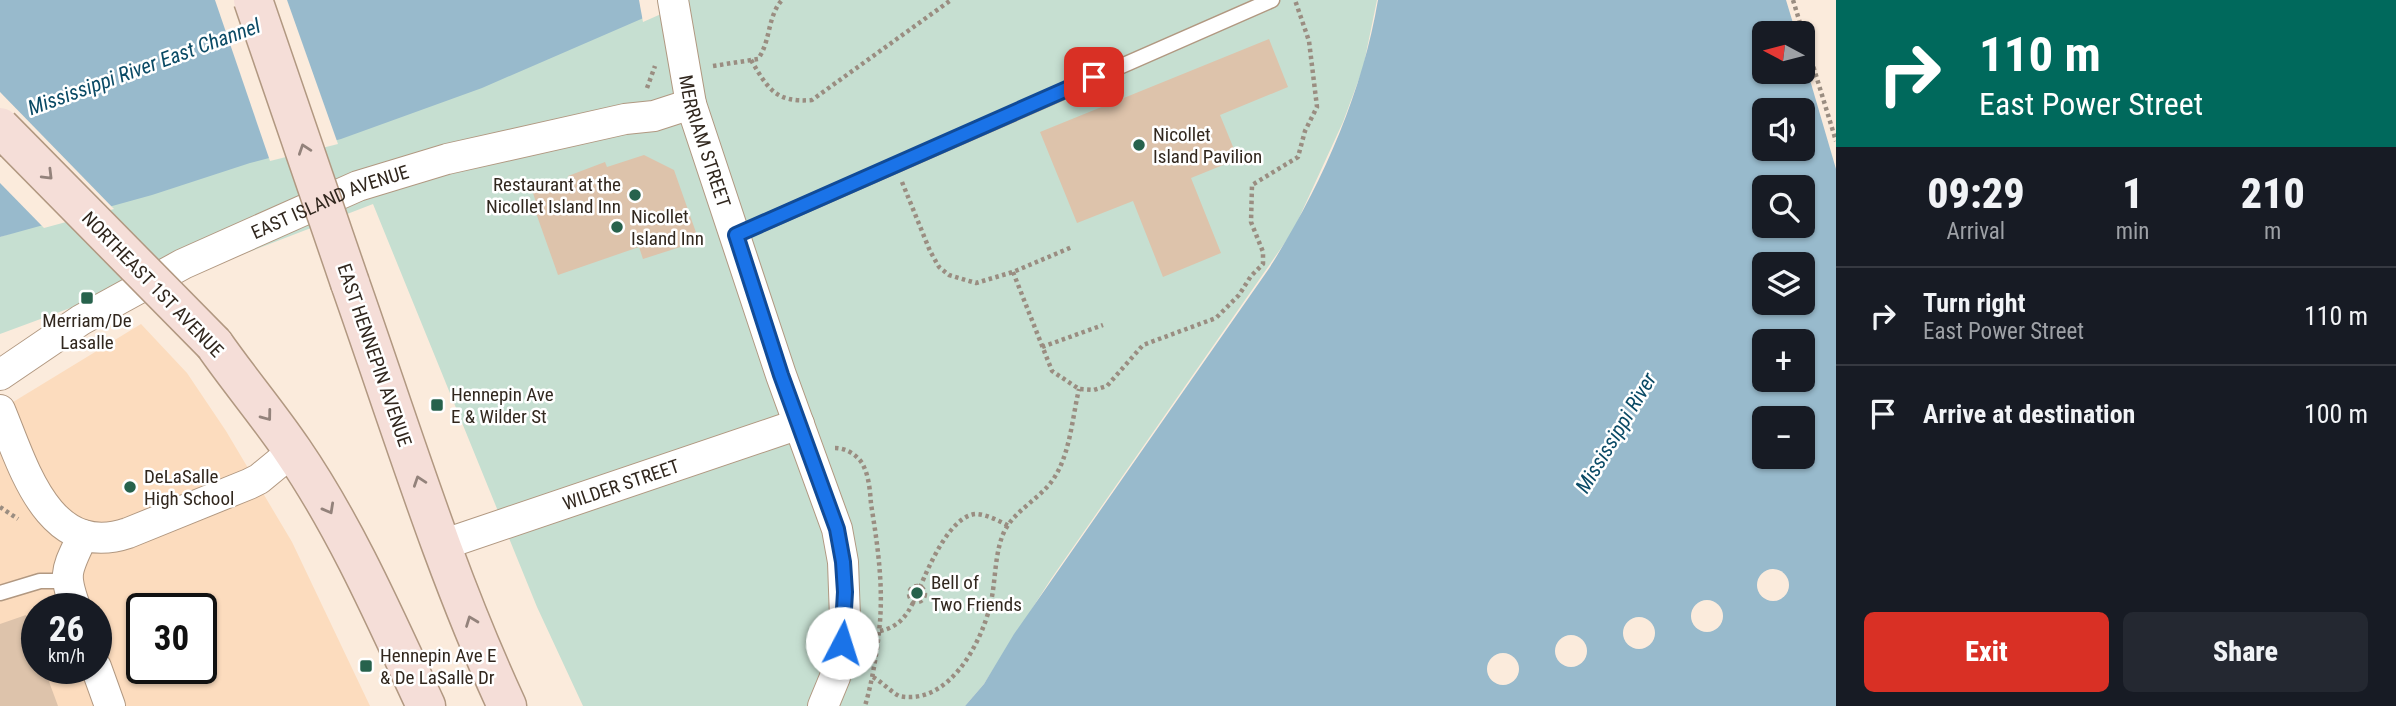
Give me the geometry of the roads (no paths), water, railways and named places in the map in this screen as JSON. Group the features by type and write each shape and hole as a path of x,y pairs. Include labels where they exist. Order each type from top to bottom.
{"main road":[{"name":"EAST HENNEPIN AVENUE","path":"253,0 442,545 507,706"},
{"name":"NORTHEAST 1ST AVENUE","path":"0,127 214,344 293,451"},
{"path":"293,451 359,565 426,706"}],"street":[{"name":"MERRIAM STREET","path":"673,0 691,104 837,529 845,592 842,643 835,677 823,706"},
{"name":"EAST ISLAND AVENUE","path":"0,375 81,320 183,264 358,186 447,159 612,122 654,116 691,104"},
{"path":"0,410 38,497 61,523 83,535 98,539 113,538 148,525 259,479 293,451"},
{"name":"WILDER STREET","path":"442,545 799,424"},
{"path":"71,593 68,570 83,535"},
{"path":"102,684 110,706"}],"lane":[{"path":"736,235 1272,0"},
{"path":"0,593 40,581 67,593"}],"water":[{"name":"Mississippi River East Channel","path":"0,0 685,0 482,88 341,139 0,237"},
{"name":"Mississippi River","path":"1378,0 1836,0 1836,706 965,706 984,684 1014,634 1268,270 1321,174 1350,106"}],"place":[{"name":"Nicollet Island Pavilion","path":"1139,145"},
{"name":"Restaurant at the Nicollet Island Inn","path":"635,195"},
{"name":"Nicollet Island Inn","path":"617,227"},
{"name":"Merriam/De Lasalle","path":"87,298"},
{"name":"Hennepin Ave E & Wilder St","path":"437,405"},
{"name":"DeLaSalle High School","path":"130,487"},
{"name":"Bell of Two Friends","path":"917,593"},
{"name":"Hennepin Ave E & De LaSalle Dr","path":"366,666"}]}
